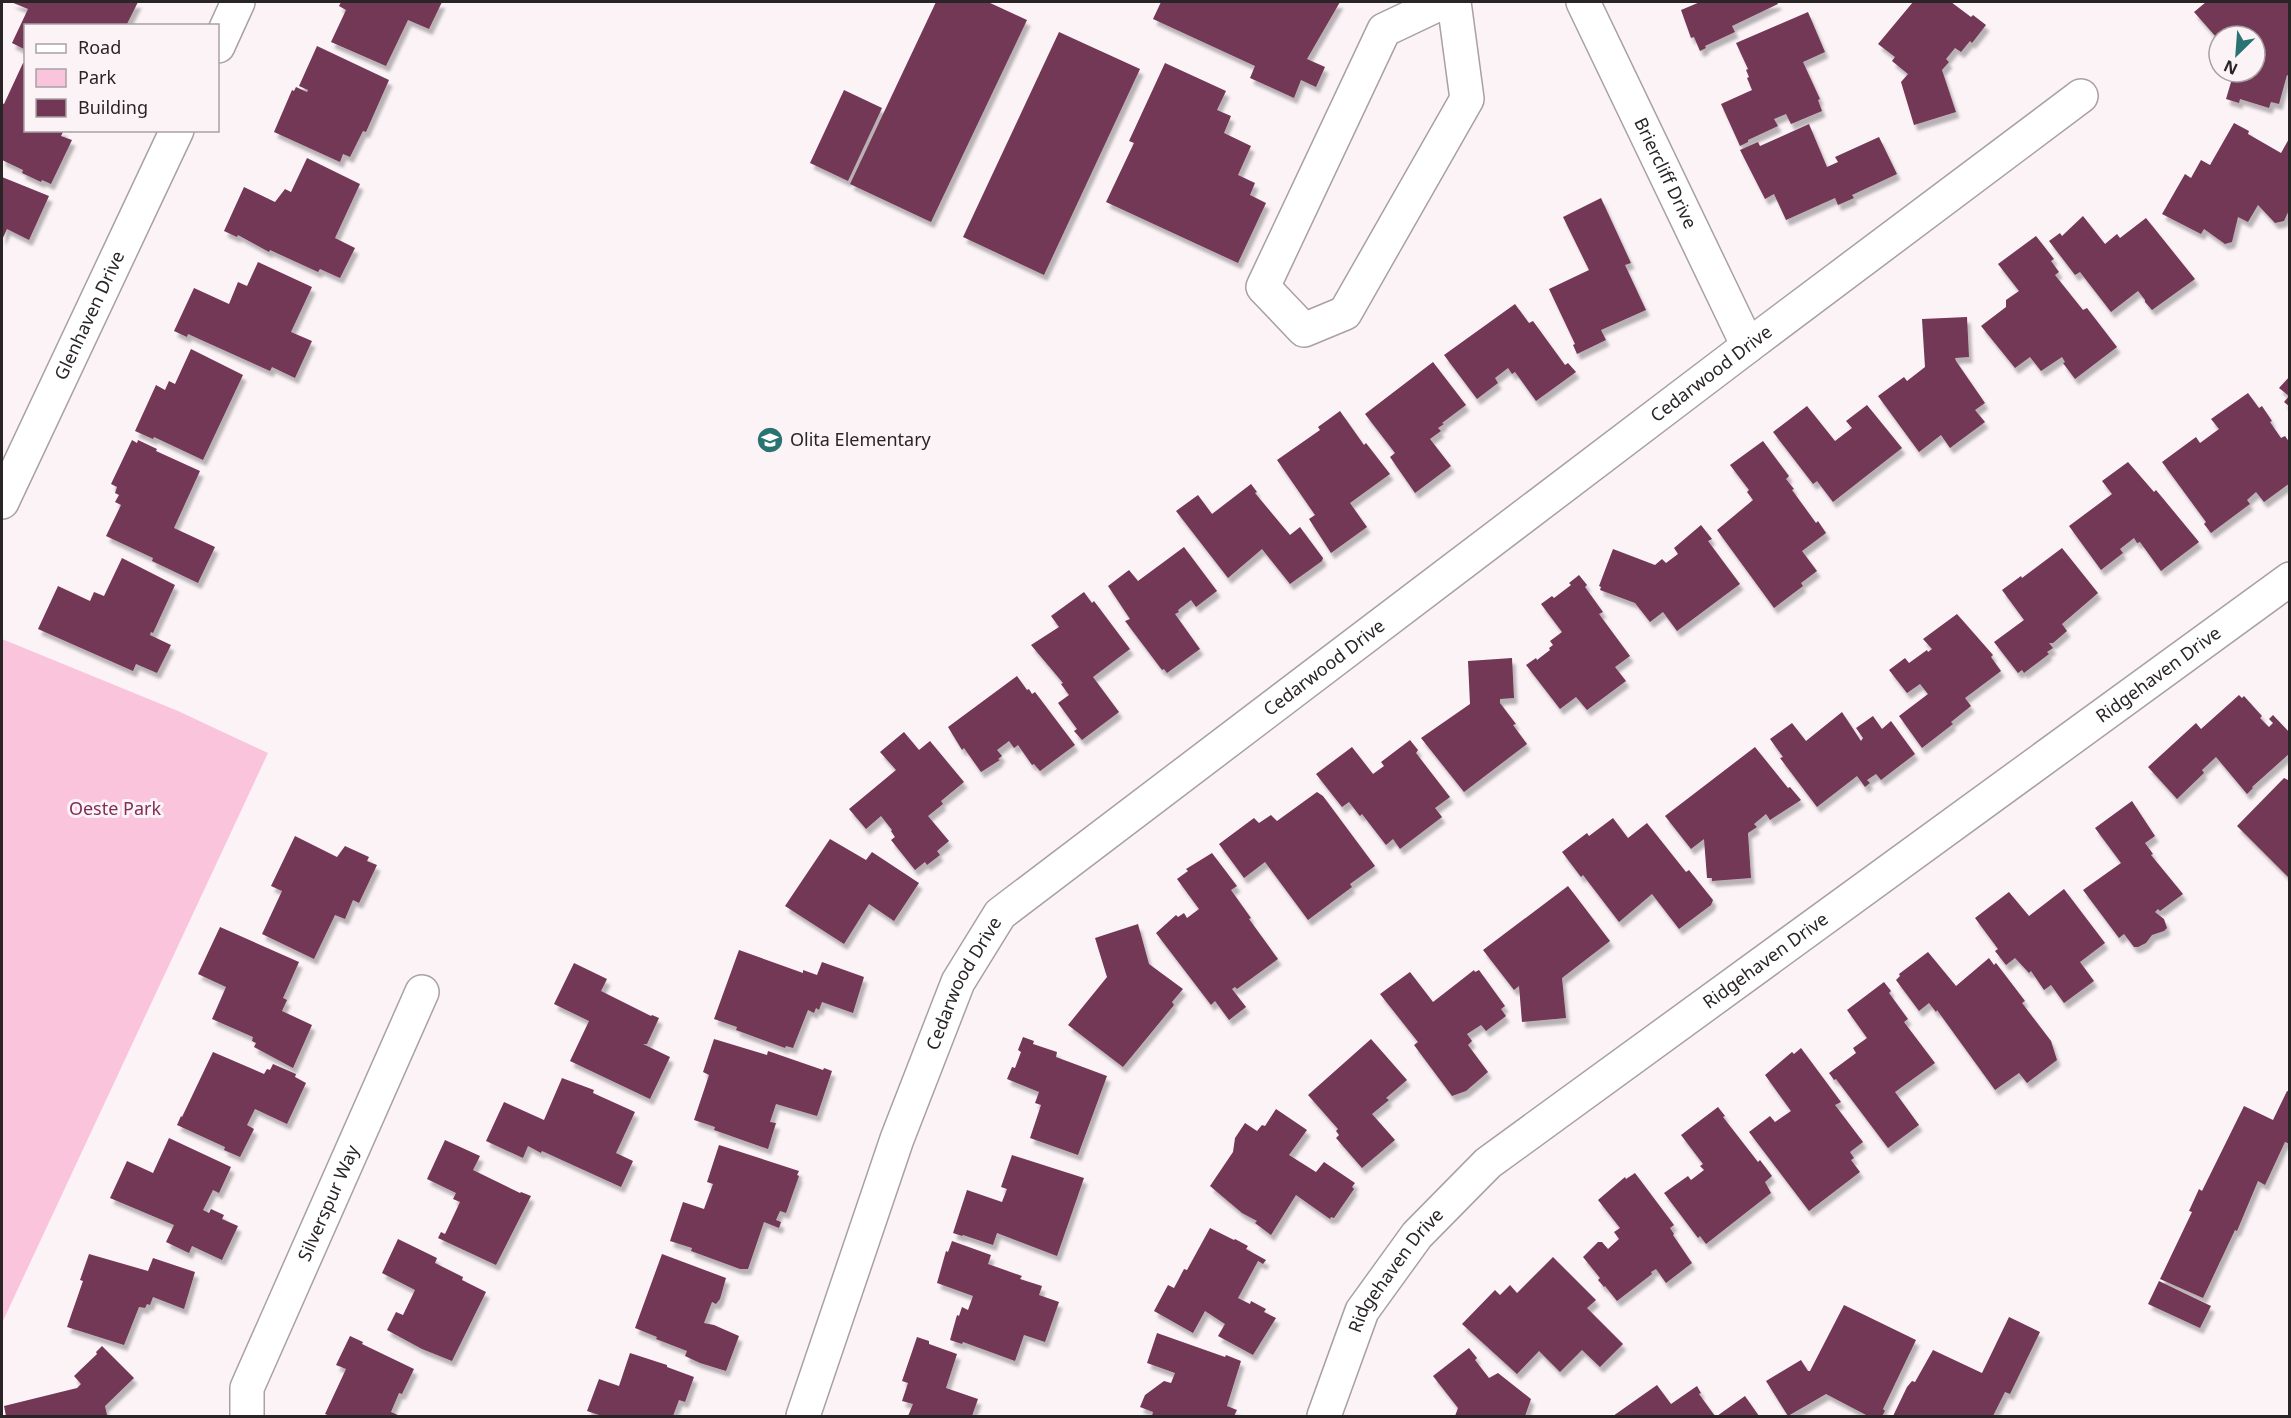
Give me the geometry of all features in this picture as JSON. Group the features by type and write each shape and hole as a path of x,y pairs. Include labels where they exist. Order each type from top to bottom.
{"street":[{"path":"219,44 238,2"},
{"path":"1443,2 1384,30 1263,287 1304,330 1345,313 1467,99 1454,2"},
{"name":"Briercliff Drive","path":"1583,2 1748,346"},
{"name":"Cedarwood Drive","path":"803,1416 897,1139 958,982 1000,914 2081,96"},
{"name":"Glenhaven Drive","path":"5,486 176,132"},
{"name":"Ridgehaven Drive","path":"1324,1416 1362,1311 1418,1235 1488,1163 2289,580"},
{"name":"Silverspur Way","path":"247,1416 247,1388 422,992"}],"green space":[{"name":"Oeste Park","path":"2,639 178,711 268,753 2,1323"}],"building":[{"path":"11,2 138,2 127,24 24,24 24,49 12,43 28,9"},
{"path":"341,2 442,2 429,29 408,20 386,66 331,42 346,10 339,6"},
{"path":"936,2 988,2 1027,20 931,222 850,184"},
{"path":"1161,2 1340,2 1307,59 1325,67 1316,87 1301,80 1294,98 1250,78 1255,66 1153,19"},
{"path":"1700,2 1777,2 1778,4 1732,26 1735,32 1705,46 1706,48 1700,51 1694,37 1691,38 1681,10"},
{"path":"1913,2 1951,2 1986,25 1972,43 1970,41 1961,52 1955,48 1946,59 1949,62 1942,70 1956,112 1914,125 1901,82 1908,74 1892,61 1895,57 1878,44"},
{"path":"2206,2 2290,2 2290,77 2287,75 2279,104 2271,102 2269,108 2240,99 2239,103 2226,99 2230,84 2267,84 2267,24 2207,24 2207,27 2194,12"},
{"path":"1808,12 1825,52 1803,62 1820,99 1818,100 1822,111 1791,124 1786,114 1774,119 1778,126 1740,146 1721,104 1752,90 1747,78 1749,77 1746,70 1748,69 1736,43"},
{"path":"1059,32 1140,69 1044,275 963,237"},
{"path":"317,46 389,80 366,132 363,131 350,157 343,154 340,162 274,132 292,90 294,91 296,87 307,92 308,90 299,86"},
{"path":"24,63 24,132 63,132 61,136 72,140 51,184 22,173 23,170 2,160 2,103 4,104"},
{"path":"1165,63 1226,91 1217,110 1231,116 1224,133 1251,146 1238,175 1255,183 1250,195 1266,203 1238,263 1106,202 1134,143 1129,141"},
{"path":"844,90 882,108 848,181 810,163"},
{"path":"2234,123 2281,153 2290,137 2290,208 2284,221 2275,223 2258,205 2248,222 2238,217 2232,242 2225,244 2204,229 2201,234 2162,214 2185,174 2191,178 2201,160 2210,165"},
{"path":"1809,124 1827,167 1838,162 1835,157 1879,137 1897,174 1852,195 1854,198 1838,205 1835,198 1786,220 1774,194 1765,199 1740,150 1758,142 1760,146"},
{"path":"307,158 360,184 335,238 355,248 340,278 320,269 318,272 270,250 269,252 238,235 237,237 224,231 244,187 275,202 285,189 291,192"},
{"path":"2,177 49,196 29,240 7,229 2,240"},
{"path":"1601,198 1631,263 1625,265 1646,310 1601,330 1606,340 1577,354 1573,345 1575,344 1549,289 1589,270 1563,217"},
{"path":"2083,216 2105,244 2117,234 2120,238 2146,218 2195,279 2152,310 2138,291 2111,312 2080,272 2075,275 2049,241 2060,233 2062,236"},
{"path":"2036,236 2054,259 2051,261 2059,272 2055,275 2083,310 2087,308 2117,347 2075,379 2063,363 2065,362 2062,357 2041,371 2030,357 2015,368 1981,326 2006,307 2006,300 2019,291 1998,264"},
{"path":"258,262 312,287 291,332 312,341 295,378 272,367 270,371 188,334 187,337 174,331 194,288 229,304 238,282 247,286"},
{"path":"1515,304 1529,323 1533,321 1565,365 1568,363 1576,372 1536,401 1515,372 1512,374 1508,368 1495,378 1498,383 1477,399 1444,355"},
{"path":"1967,317 1969,357 1955,358 1985,403 1975,410 1985,422 1950,448 1941,435 1919,452 1878,396 1904,377 1907,381 1925,367 1922,319"},
{"path":"191,349 243,375 203,460 154,437 153,439 135,431 156,385 165,390 169,381 175,384"},
{"path":"1433,362 1466,405 1442,423 1444,424 1438,428 1441,431 1430,439 1451,466 1415,493 1390,457 1395,453 1365,414"},
{"path":"2290,376 2290,407 2284,402 2289,396 2279,388"},
{"path":"2248,393 2259,408 2262,406 2281,438 2285,436 2290,443 2290,483 2264,502 2256,492 2247,500 2250,504 2211,533 2204,524 2206,522 2162,462 2196,437 2200,443 2219,429 2211,419"},
{"path":"1867,405 1902,448 1833,502 1817,481 1813,484 1773,432 1807,406 1835,441 1852,428 1846,421"},
{"path":"1340,411 1364,445 1366,443 1390,474 1350,503 1367,527 1331,553 1309,519 1315,515 1277,460 1320,430 1318,427"},
{"path":"132,440 137,443 138,440 200,471 174,528 215,547 198,583 106,536 121,505 115,502 119,495 115,493 117,487 111,484"},
{"path":"1763,441 1789,476 1786,479 1794,489 1792,490 1826,533 1802,551 1817,571 1801,583 1803,586 1774,608 1717,530 1753,500 1747,492 1749,490 1730,465"},
{"path":"2128,462 2154,492 2156,490 2199,542 2161,571 2140,542 2137,543 2134,538 2120,549 2123,553 2101,570 2069,526 2112,494 2102,481"},
{"path":"1251,484 1257,492 1255,493 1290,535 1300,527 1323,558 1290,584 1262,549 1228,578 1176,511 1198,495 1212,514"},
{"path":"1701,525 1712,539 1708,541 1740,584 1677,631 1663,612 1650,622 1635,603 1600,590 1599,586 1613,549 1655,565 1662,559 1666,563 1678,554 1674,548"},
{"path":"1184,547 1217,591 1196,607 1191,600 1175,614 1200,649 1167,673 1164,669 1162,670 1125,621 1130,619 1108,586 1129,570 1138,581"},
{"path":"2062,548 2098,593 2062,624 2067,631 2053,643 2049,643 2053,648 2047,652 2049,654 2024,673 2022,670 2018,673 1994,642 2024,620 2002,590"},
{"path":"122,558 175,585 150,635 171,645 157,673 136,664 133,671 38,629 58,586 90,601 94,592 104,596"},
{"path":"1579,575 1603,612 1599,614 1630,656 1615,667 1626,681 1587,710 1576,697 1560,709 1526,665 1550,650 1549,648 1553,645 1550,641 1562,632 1541,604 1552,596 1554,598 1571,585 1569,583"},
{"path":"1084,592 1092,603 1094,601 1130,649 1093,677 1119,712 1082,740 1074,731 1077,729 1058,703 1069,695 1061,684 1063,683 1031,645 1059,627 1051,616"},
{"path":"1957,614 1993,655 1991,657 2001,671 1965,698 1971,706 1951,722 1953,724 1922,748 1899,716 1928,694 1920,684 1907,693 1889,670 1905,658 1909,663 1932,649 1923,639"},
{"path":"1512,658 1514,698 1500,699 1500,703 1516,724 1513,725 1527,744 1464,792 1421,738 1470,704 1468,661"},
{"path":"1017,676 1027,690 1029,689 1032,694 1035,692 1075,745 1040,771 1034,764 1032,765 1018,745 1014,748 1009,741 997,750 1002,756 998,759 1000,760 981,772 964,748 962,750 948,727"},
{"path":"2239,695 2242,698 2244,696 2269,727 2273,723 2269,719 2273,715 2290,733 2290,753 2247,794 2216,757 2202,770 2204,773 2177,799 2148,767 2196,723 2201,729"},
{"path":"1842,712 1861,741 1863,738 1856,728 1873,716 1882,729 1891,721 1915,754 1881,780 1876,774 1867,780 1870,783 1865,787 1857,776 1817,807 1780,758 1783,757 1770,739 1792,723 1806,741"},
{"path":"904,732 919,750 930,741 964,782 941,801 943,804 928,816 949,841 937,851 940,855 927,865 925,862 915,870 891,840 895,837 881,816 866,829 849,809 896,770 880,752"},
{"path":"1410,740 1418,750 1416,753 1450,797 1435,808 1442,817 1400,849 1393,839 1386,845 1362,814 1360,816 1349,802 1342,807 1316,774 1352,747 1373,774 1384,766 1381,762"},
{"path":"1755,747 1788,788 1790,787 1801,800 1770,820 1766,814 1754,824 1757,827 1748,833 1751,878 1712,881 1712,878 1707,878 1704,839 1691,849 1665,816"},
{"path":"2284,778 2290,781 2290,879 2237,826"},
{"path":"1317,792 1323,796 1375,866 1350,884 1352,887 1308,920 1265,862 1244,878 1219,844 1254,818 1259,823 1271,815 1277,821"},
{"path":"2132,801 2155,836 2145,843 2153,854 2151,855 2183,894 2160,911 2158,909 2155,912 2164,919 2167,928 2152,935 2146,943 2138,947 2134,947 2124,934 2119,938 2083,890 2121,863 2095,828"},
{"path":"1613,818 1628,838 1647,823 1686,872 1689,870 1713,900 1711,905 1679,929 1652,894 1619,922 1562,852 1587,833 1589,836"},
{"path":"295,836 337,857 345,846 369,857 367,861 377,865 359,903 353,900 345,919 335,915 314,959 262,934 282,891 271,886"},
{"path":"830,839 866,860 872,852 919,883 894,921 869,904 844,944 785,906"},
{"path":"1212,853 1237,886 1231,890 1278,959 1237,989 1235,987 1232,989 1246,1007 1229,1020 1215,1001 1211,1005 1156,933 1176,915 1178,917 1184,913 1187,918 1199,909 1177,879 1188,871 1186,869"},
{"path":"1568,886 1610,941 1562,978 1566,1018 1522,1022 1519,986 1514,990 1483,950"},
{"path":"2064,889 2105,943 2080,962 2094,981 2064,1003 2051,985 2044,990 2031,971 2029,973 2015,958 2006,965 1995,951 1998,949 1975,918 2009,892 2029,916"},
{"path":"1138,924 1149,964 1183,989 1172,1002 1174,1005 1123,1067 1068,1025 1107,977 1095,938"},
{"path":"220,927 299,962 283,998 287,1000 282,1011 312,1025 293,1068 254,1047 256,1043 252,1041 253,1037 212,1019 226,987 198,974"},
{"path":"739,950 803,973 803,970 817,975 822,962 864,977 853,1013 822,1002 819,1010 816,1008 814,1013 808,1010 793,1048 786,1046 785,1048 736,1030 737,1027 714,1019"},
{"path":"1928,952 1956,986 1989,958 1994,965 1996,963 2025,1001 2022,1003 2051,1041 2057,1060 2027,1083 2019,1073 1995,1090 1937,1010 1936,1012 1929,1003 1919,1011 1896,980 1899,974"},
{"path":"574,963 607,979 601,991 659,1018 647,1044 643,1044 670,1057 650,1099 570,1061 589,1021 554,1004"},
{"path":"1474,970 1475,972 1479,970 1505,1006 1501,1009 1506,1016 1486,1031 1481,1025 1467,1034 1472,1041 1468,1045 1488,1072 1466,1091 1452,1096 1414,1045 1418,1042 1380,994 1410,972 1433,1002"},
{"path":"1884,982 1908,1019 1904,1022 1935,1063 1895,1092 1919,1125 1888,1148 1829,1073 1856,1053 1853,1048 1867,1038 1847,1010"},
{"path":"1023,1037 1034,1041 1033,1044 1057,1052 1056,1057 1107,1076 1078,1155 1030,1138 1041,1105 1035,1103 1039,1092 1007,1079 1012,1067 1015,1068 1021,1052 1018,1050"},
{"path":"714,1039 767,1055 768,1051 832,1071 817,1116 776,1104 770,1122 776,1123 768,1149 714,1130 715,1127 694,1120 709,1075 703,1072"},
{"path":"1371,1039 1407,1080 1386,1098 1389,1100 1372,1114 1395,1140 1362,1168 1336,1138 1339,1135 1336,1131 1338,1129 1308,1095"},
{"path":"1801,1048 1841,1102 1835,1105 1863,1142 1850,1152 1854,1158 1851,1160 1860,1172 1809,1211 1749,1132 1770,1116 1775,1122 1791,1111 1765,1075 1792,1052 1794,1054"},
{"path":"213,1052 264,1074 273,1064 296,1074 295,1077 306,1083 287,1124 255,1109 247,1125 254,1129 240,1157 224,1150 225,1147 177,1125"},
{"path":"562,1078 594,1090 593,1093 635,1112 616,1153 633,1161 621,1187 528,1146 523,1158 486,1141 504,1102 544,1120"},
{"path":"2287,1091 2290,1092 2290,1144 2285,1142 2265,1185 2258,1181 2237,1231 2235,1230 2203,1298 2160,1279 2192,1212 2189,1211 2199,1189 2202,1191 2244,1106 2273,1120"},
{"path":"1718,1107 1725,1116 1723,1117 1758,1162 1760,1160 1772,1176 1765,1182 1771,1193 1706,1244 1700,1236 1698,1238 1664,1193 1688,1176 1691,1180 1704,1170 1700,1166 1703,1164 1681,1135"},
{"path":"1276,1109 1307,1130 1289,1155 1316,1172 1324,1162 1355,1183 1352,1187 1354,1189 1334,1218 1330,1219 1296,1195 1271,1235 1255,1223 1257,1221 1242,1213 1210,1186 1233,1152 1235,1138 1245,1123 1257,1131 1262,1125 1265,1126"},
{"path":"169,1138 231,1167 219,1193 213,1190 203,1210 209,1213 211,1209 224,1215 222,1219 238,1226 222,1260 192,1246 189,1253 166,1242 174,1225 110,1198 127,1161 153,1173"},
{"path":"445,1140 480,1156 473,1170 531,1196 496,1265 438,1238 441,1232 445,1234 460,1202 453,1199 456,1193 427,1179"},
{"path":"719,1145 799,1171 786,1213 780,1211 776,1220 781,1222 779,1228 764,1222 748,1269 740,1269 670,1241 683,1202 704,1209 713,1184 707,1182"},
{"path":"1012,1155 1084,1178 1057,1256 997,1233 993,1245 953,1233 967,1190 1002,1202 1007,1189 1001,1187"},
{"path":"1635,1173 1674,1225 1670,1228 1673,1235 1692,1263 1666,1283 1656,1269 1617,1301 1598,1280 1600,1278 1583,1257 1598,1242 1602,1242 1608,1249 1619,1239 1614,1232 1620,1228 1598,1200 1625,1177 1626,1179"},
{"path":"1210,1228 1248,1246 1246,1249 1266,1260 1263,1264 1258,1261 1238,1298 1250,1304 1251,1301 1266,1309 1264,1312 1276,1318 1253,1355 1218,1336 1225,1324 1205,1311 1193,1333 1154,1311 1168,1285 1174,1288 1184,1269 1187,1270"},
{"path":"398,1239 437,1258 435,1263 486,1292 452,1361 422,1349 387,1330 396,1312 403,1315 415,1290 382,1273"},
{"path":"952,1241 991,1255 988,1264 1022,1276 1020,1279 1042,1286 1039,1295 1059,1302 1045,1342 1024,1335 1015,1361 963,1342 962,1344 950,1340 957,1315 959,1316 962,1307 968,1310 973,1296 937,1283 946,1251 948,1252"},
{"path":"89,1254 148,1271 153,1258 195,1272 184,1309 153,1297 150,1305 147,1304 145,1308 139,1307 124,1345 67,1327 83,1281 80,1280"},
{"path":"662,1254 726,1278 720,1299 716,1304 712,1302 704,1323 739,1336 726,1371 685,1356 687,1351 635,1328"},
{"path":"1553,1257 1596,1300 1587,1308 1623,1344 1600,1367 1582,1350 1560,1372 1539,1351 1517,1374 1462,1324 1495,1290 1500,1295 1510,1285 1517,1293"},
{"path":"2159,1281 2211,1306 2200,1328 2148,1304"},
{"path":"1844,1305 1916,1340 1883,1409 1885,1411 1882,1416 1868,1416 1826,1394 1788,1416 1766,1381 1801,1360 1810,1371"},
{"path":"2009,1317 2040,1332 2010,1394 2005,1392 1993,1416 1893,1416 1907,1387 1912,1381 1915,1382 1933,1350 1982,1373"},
{"path":"1157,1333 1241,1361 1227,1406 1237,1410 1234,1416 1152,1416 1153,1412 1140,1407 1145,1395 1164,1381 1171,1383 1175,1373 1147,1363"},
{"path":"350,1336 414,1369 402,1394 399,1393 391,1412 400,1416 330,1416 325,1414 346,1369 336,1365"},
{"path":"917,1337 957,1354 946,1388 978,1399 972,1416 908,1416 913,1404 902,1401 908,1383 902,1381"},
{"path":"102,1346 134,1378 105,1406 107,1415 6,1416 4,1406 77,1388 81,1384 74,1376 97,1354 96,1352"},
{"path":"1469,1348 1489,1378 1498,1373 1531,1399 1525,1416 1455,1416 1458,1408 1433,1376"},
{"path":"630,1353 694,1377 685,1402 679,1400 673,1416 602,1416 587,1411 599,1379 619,1386"},
{"path":"1657,1385 1671,1404 1697,1386 1701,1393 1699,1394 1715,1416 1613,1416"},
{"path":"1745,1396 1759,1416 1717,1416"}],"place":[{"name":"Olita Elementary","path":"770,440"}]}
